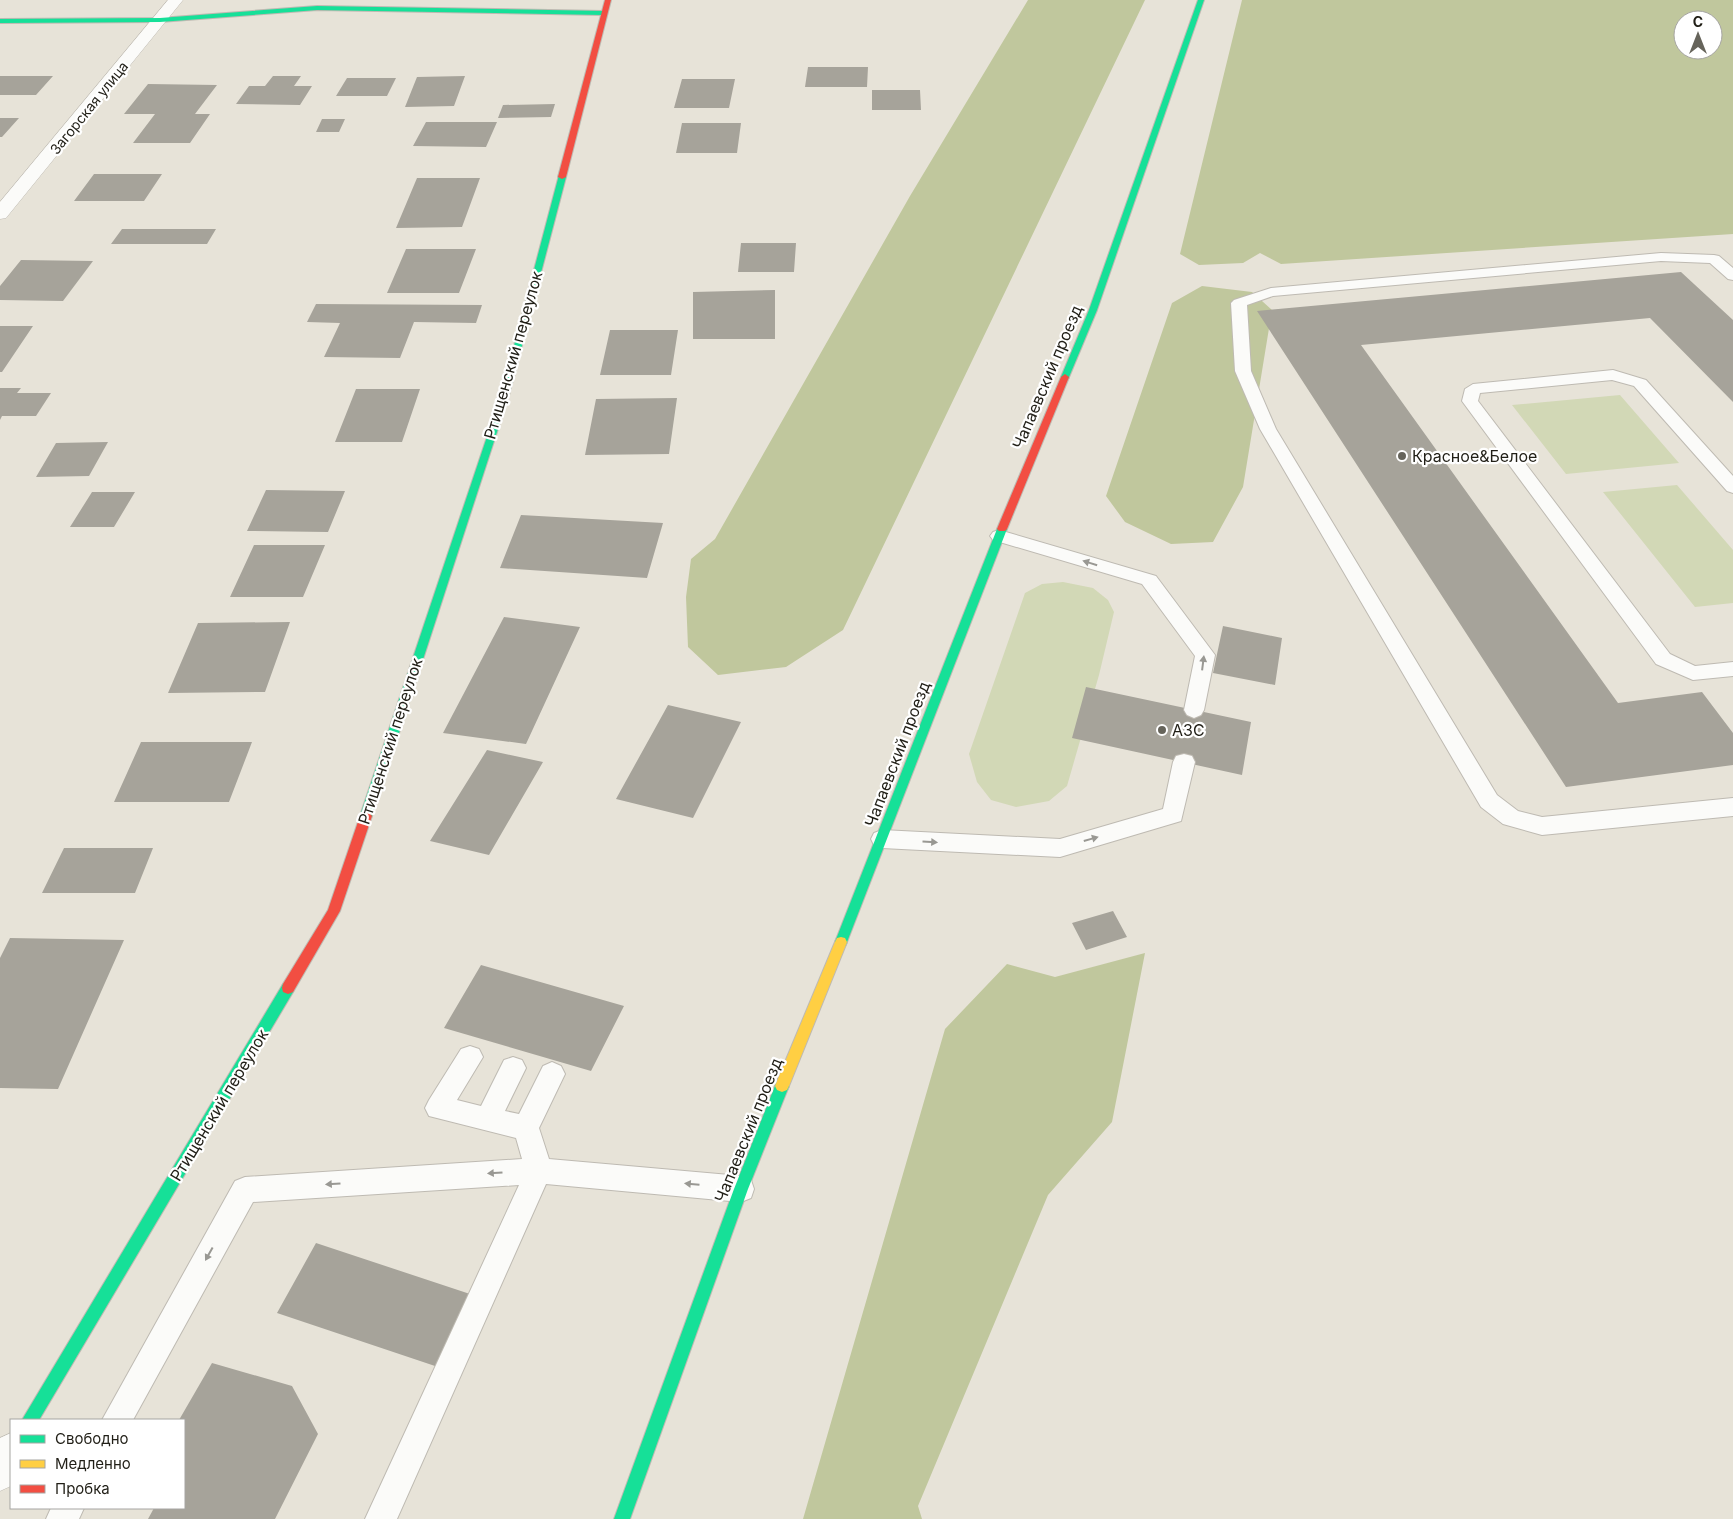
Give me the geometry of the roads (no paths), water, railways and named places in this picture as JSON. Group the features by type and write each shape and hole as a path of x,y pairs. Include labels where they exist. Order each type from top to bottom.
{"street":[{"name":"Загорская улица","path":"0,214 176,0"},
{"name":"Ртищенский переулок","path":"31,1419 334,911 505,395 603,13 608,0"},
{"name":"Чапаевский проезд","path":"622,1519 741,1189 882,839 999,536 1093,310 1201,0"},
{"path":"0,21 160,20 317,8 603,13"},
{"path":"0,1471 10,1454"}],"lane":[{"path":"1733,257 1714,259 1661,258 1271,292 1239,303 1243,371 1268,429 1489,801 1510,818 1542,826 1733,807"},
{"path":"1714,259 1733,276"},
{"path":"1733,487 1640,383 1613,375 1473,389 1470,401 1663,659 1693,673 1733,669"},
{"path":"999,536 1149,580 1205,656 1194,710"},
{"path":"882,839 1060,848 1173,815 1184,762"},
{"path":"470,1057 438,1108 526,1128"},
{"path":"488,1119 514,1068"},
{"path":"381,1519 539,1171 526,1128 552,1074"},
{"path":"118,1419 245,1190 539,1171 741,1189"}],"place":[{"name":"Красное&Белое","path":"1402,456"},
{"name":"АЗС","path":"1162,730"}]}
